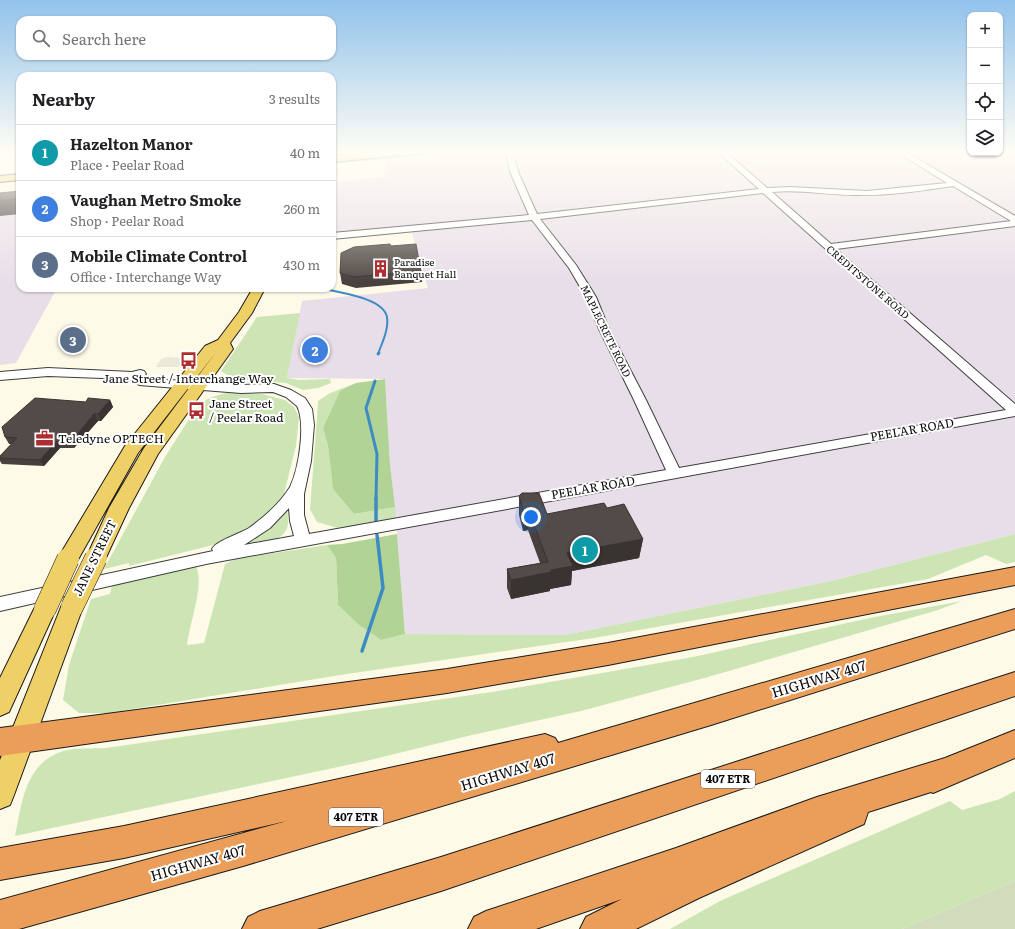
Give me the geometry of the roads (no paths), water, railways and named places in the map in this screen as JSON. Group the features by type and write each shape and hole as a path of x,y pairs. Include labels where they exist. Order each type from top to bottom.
{"highway":[{"path":"10,741 447,681 608,654 1015,576"},
{"name":"HIGHWAY 407","path":"0,918 243,850 711,712 1015,620"},
{"name":"407 ETR","path":"260,929 441,874 1015,684"},
{"path":"0,864 124,842 711,712"},
{"path":"598,929 687,886 944,773 1015,744"},
{"path":"486,929 676,864 817,813 944,773"},
{"path":"306,929 441,874"}],"main road":[{"name":"JANE STREET","path":"0,704 68,559 131,450 194,381 226,349 222,343 245,313 257,292"},
{"name":"JANE STREET","path":"0,795 10,741 72,607 119,508 150,452 194,381"}],"street":[{"name":"MAPLECRETE ROAD","path":"524,195 534,217 573,267 591,297 604,329 640,400 674,473"},
{"path":"336,236 534,217 725,195"},
{"name":"CREDITSTONE ROAD","path":"769,195 1015,411"},
{"path":"973,195 1015,221"},
{"path":"828,247 1015,221"},
{"path":"0,376 48,372 132,376 138,381 194,381 252,390 264,387 274,388 290,394 303,404 307,411 308,436 303,466 297,487 298,524 304,540"},
{"name":"PEELAR ROAD","path":"186,562 1015,411"},
{"path":"0,604 186,562 241,541 273,519 297,487"}],"waterway":[{"path":"336,291 369,300 384,310 387,317 387,326 378,354 379,353"},
{"path":"375,381 366,408 377,454 376,499"},
{"path":"376,499 376,521"},
{"path":"362,651 383,588 377,535"}],"place":[{"name":"Paradise Banquet Hall","path":"381,268"},
{"name":"Mobile Climate Control","path":"73,340"},
{"name":"Vaughan Metro Smoke","path":"315,350"},
{"name":"Jane Street / Interchange Way","path":"188,360"},
{"name":"Jane Street / Peelar Road","path":"196,411"},
{"name":"Teledyne OPTECH","path":"45,439"},
{"name":"Hazelton Manor","path":"585,550"}]}
